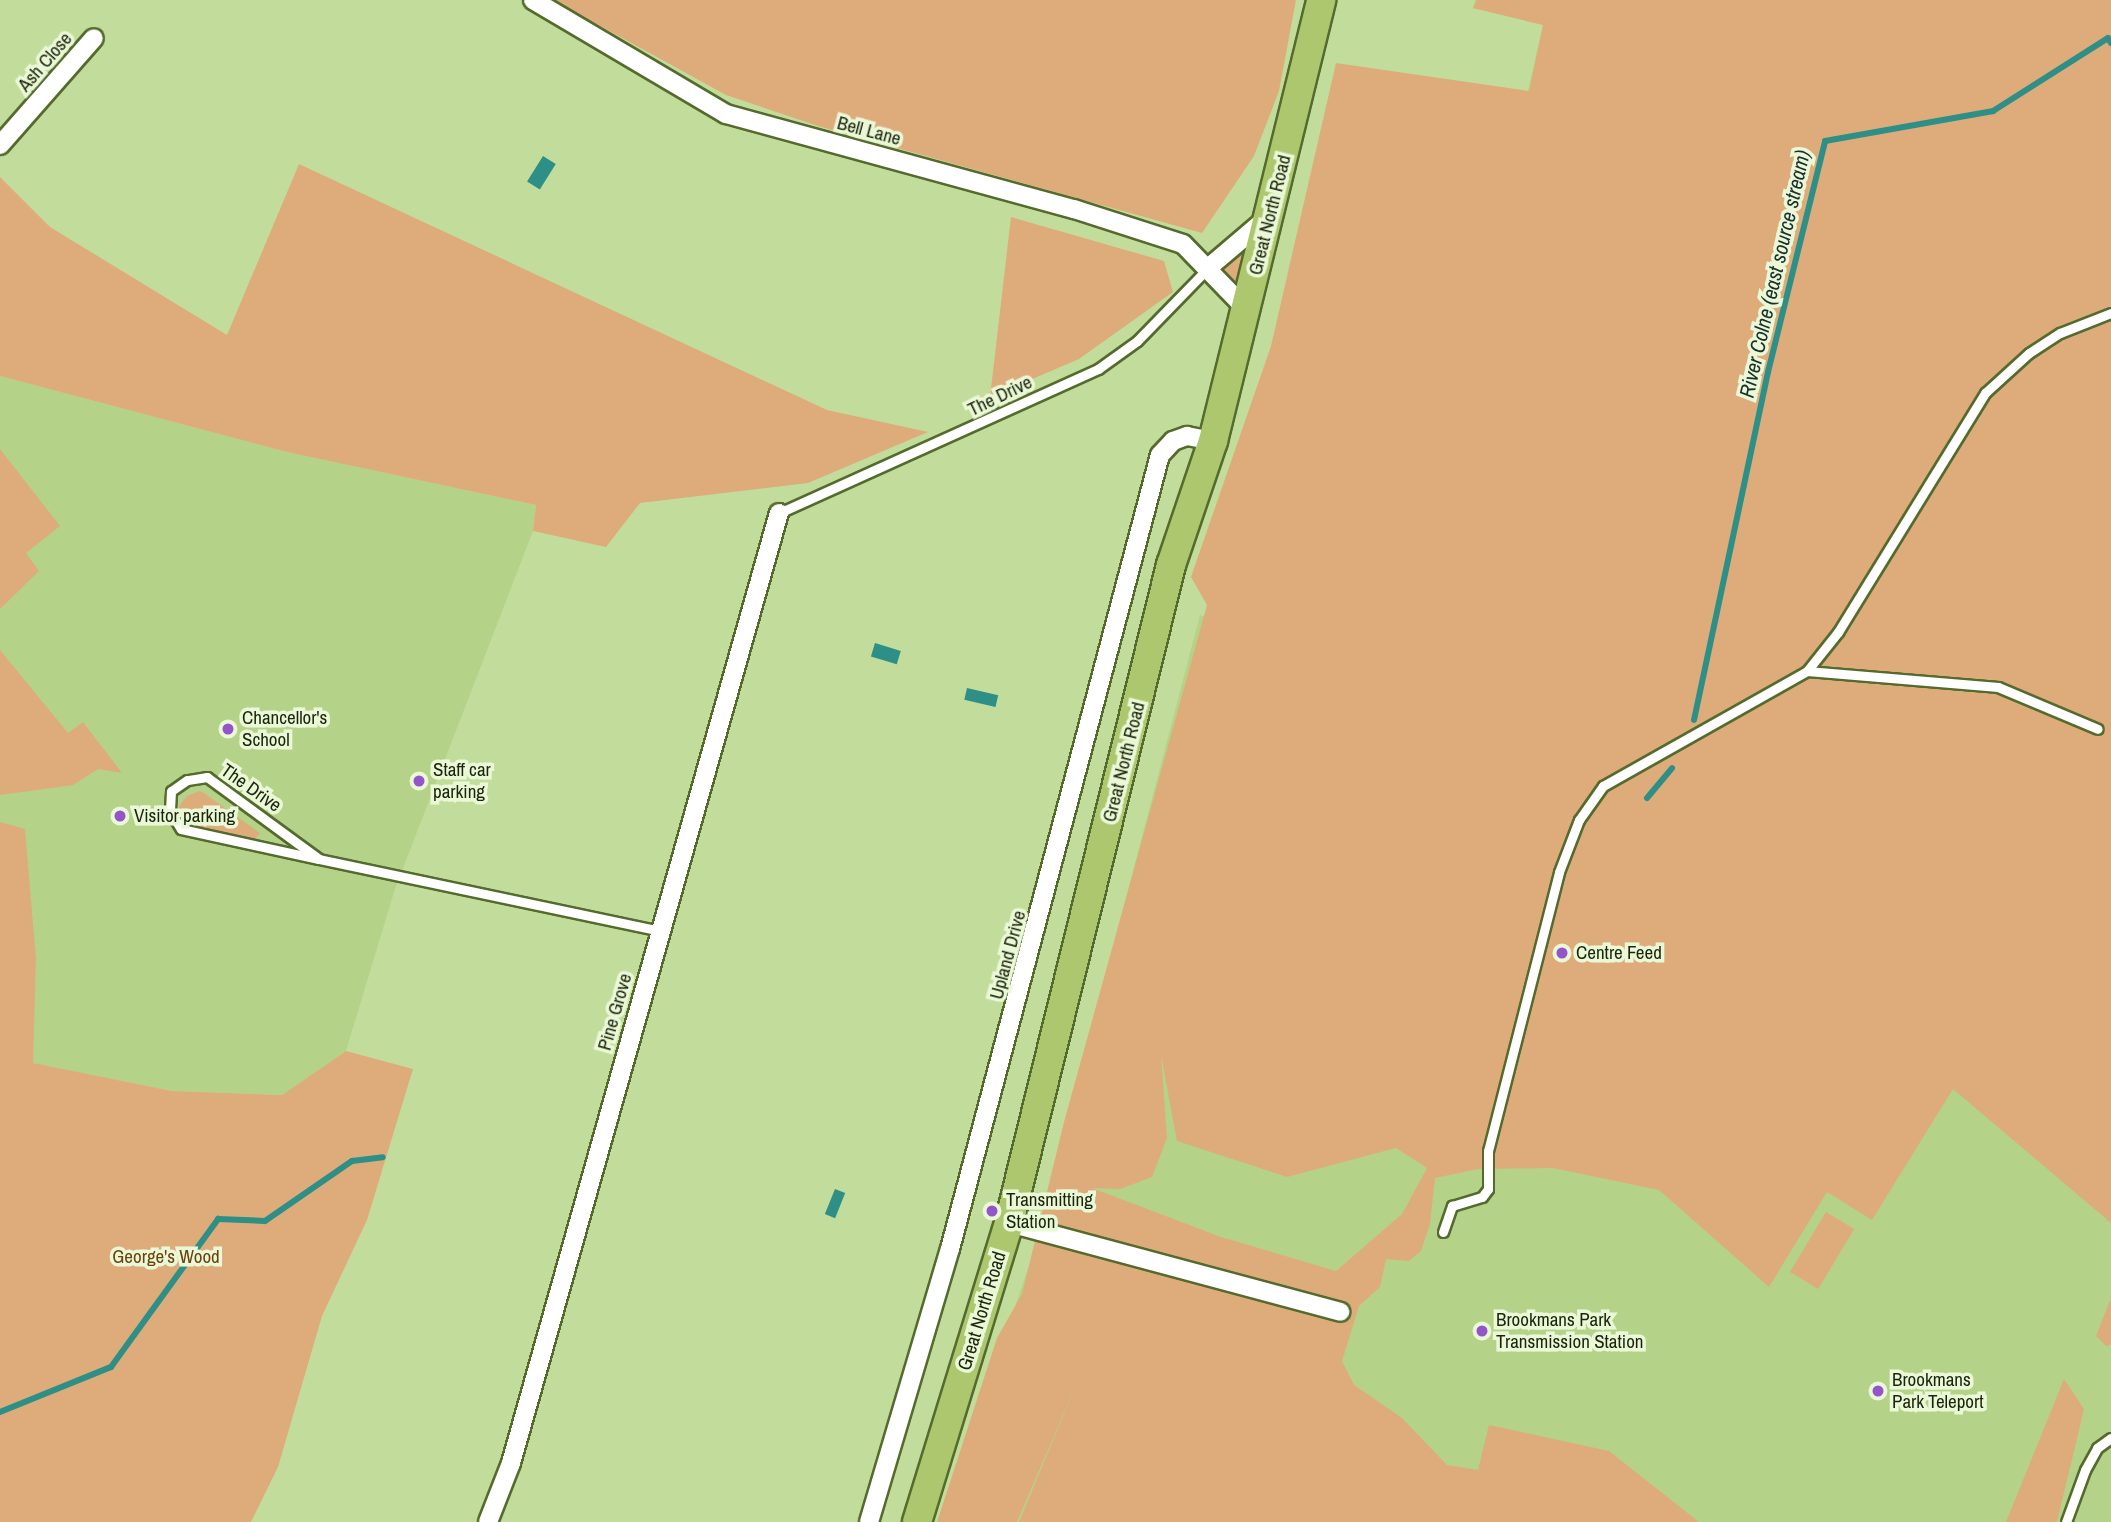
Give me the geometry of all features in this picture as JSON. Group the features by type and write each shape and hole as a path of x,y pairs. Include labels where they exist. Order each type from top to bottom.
{"main road":[{"name":"Great North Road","path":"917,1522 1009,1223 1171,565 1213,441 1321,0"}],"street":[{"name":"Bell Lane","path":"533,0 726,114 1074,209 1183,244 1246,309"},
{"name":"Ash Close","path":"0,145 94,37"},
{"path":"1208,268 1270,216"},
{"name":"Upland Drive","path":"870,1522 954,1236 1160,455 1173,441 1187,436 1213,441"},
{"name":"Pine Grove","path":"488,1522 511,1463 779,513"},
{"path":"1009,1223 1339,1312"}],"lane":[{"name":"The Drive","path":"779,513 962,434 1098,369 1146,333 1208,268"},
{"path":"1443,1232 1452,1206 1482,1197 1488,1189 1488,1151 1523,1003 1559,872 1579,820 1608,782 1727,720 1807,671 1838,632 1985,393 2039,346 2111,313"},
{"path":"1807,671 1955,680 1998,687 2098,729"},
{"name":"The Drive","path":"319,859 207,777 187,780 172,791 170,811 181,829 319,859 660,931"},
{"path":"2066,1522 2085,1470 2097,1448 2111,1438"}],"shaded area":[{"name":"Brookmans Park Transmission Station","path":"1475,0 2075,0 2111,47 2111,1333 2107,1346 2111,1345 2111,1522 941,1522 1032,1257 1200,615 1392,685 1543,25 1473,8"},
{"name":"Chancellor's School","path":"0,376 287,452 536,505 533,531 395,889 346,1051 282,1095 172,1091 32,1063 36,959 0,822"}],"green space":[{"path":"553,0 1296,0 1279,91 1254,156 1202,233 818,126 726,95"},
{"name":"Brookmans Park Transmission Station","path":"1477,0 2111,0 2111,1223 1953,1089 1872,1220 1827,1192 1769,1287 1659,1190 1553,1168 1478,1169 1435,1178 1430,1224 1421,1251 1409,1261 1386,1259 1380,1287 1359,1306 1342,1361 1354,1385 1402,1418 1447,1465 1478,1470 1489,1425 1609,1451 1699,1522 1019,1522 1076,1385 1017,1522 937,1522 997,1338 1022,1294 1064,1122 1207,605 1191,577 1271,346 1336,63 1529,91 1543,25 1473,8","holes":["1161,1055 1177,1141 1287,1177 1396,1148 1427,1168 1402,1214 1336,1271 1221,1237 1092,1188 1120,1189 1152,1177 1167,1138"]},
{"path":"299,164 827,410 928,432 808,483 640,503 606,547 533,531 536,505 287,452 0,376 0,177 50,227 227,335"},
{"path":"1011,217 1164,261 1173,292 1079,359 990,397"},
{"path":"1248,243 1237,289 1221,267"},
{"path":"0,449 60,526 26,553 39,571 0,609"},
{"path":"0,650 68,733 83,722 122,773 98,769 73,785 0,795"},
{"path":"199,791 260,833 254,840 188,826 179,806 187,796"},
{"name":"George's Wood","path":"0,822 25,829 36,959 33,1063 172,1091 282,1095 346,1051 413,1069 367,1220 322,1316 278,1467 251,1522 0,1522"},
{"path":"1826,1212 1854,1229 1818,1289 1790,1272"},
{"path":"2111,1298 2111,1345 2106,1346 2096,1336"},
{"path":"2064,1379 2084,1409 2057,1522 2006,1522"}],"water":[{"path":"543,156 556,164 540,189 527,181"},
{"path":"875,643 901,651 897,664 871,656"},
{"path":"967,688 998,695 995,707 964,700"},
{"path":"835,1189 845,1193 835,1218 825,1214"}],"waterway":[{"name":"River Colne (east source stream)","path":"1694,720 1768,372 1825,141 1993,111 2108,38 2111,43"},
{"name":"River Colne (east source stream)","path":"1647,798 1672,768"},
{"path":"0,1412 111,1367 218,1219 265,1221 352,1161 383,1157"}],"place":[{"name":"Chancellor's School","path":"228,729"},
{"name":"Staff car parking","path":"419,781"},
{"name":"Visitor parking","path":"120,816"},
{"name":"Centre Feed","path":"1562,953"},
{"name":"Transmitting Station","path":"992,1211"},
{"name":"Brookmans Park Transmission Station","path":"1482,1331"},
{"name":"Brookmans Park Teleport","path":"1878,1391"}]}
